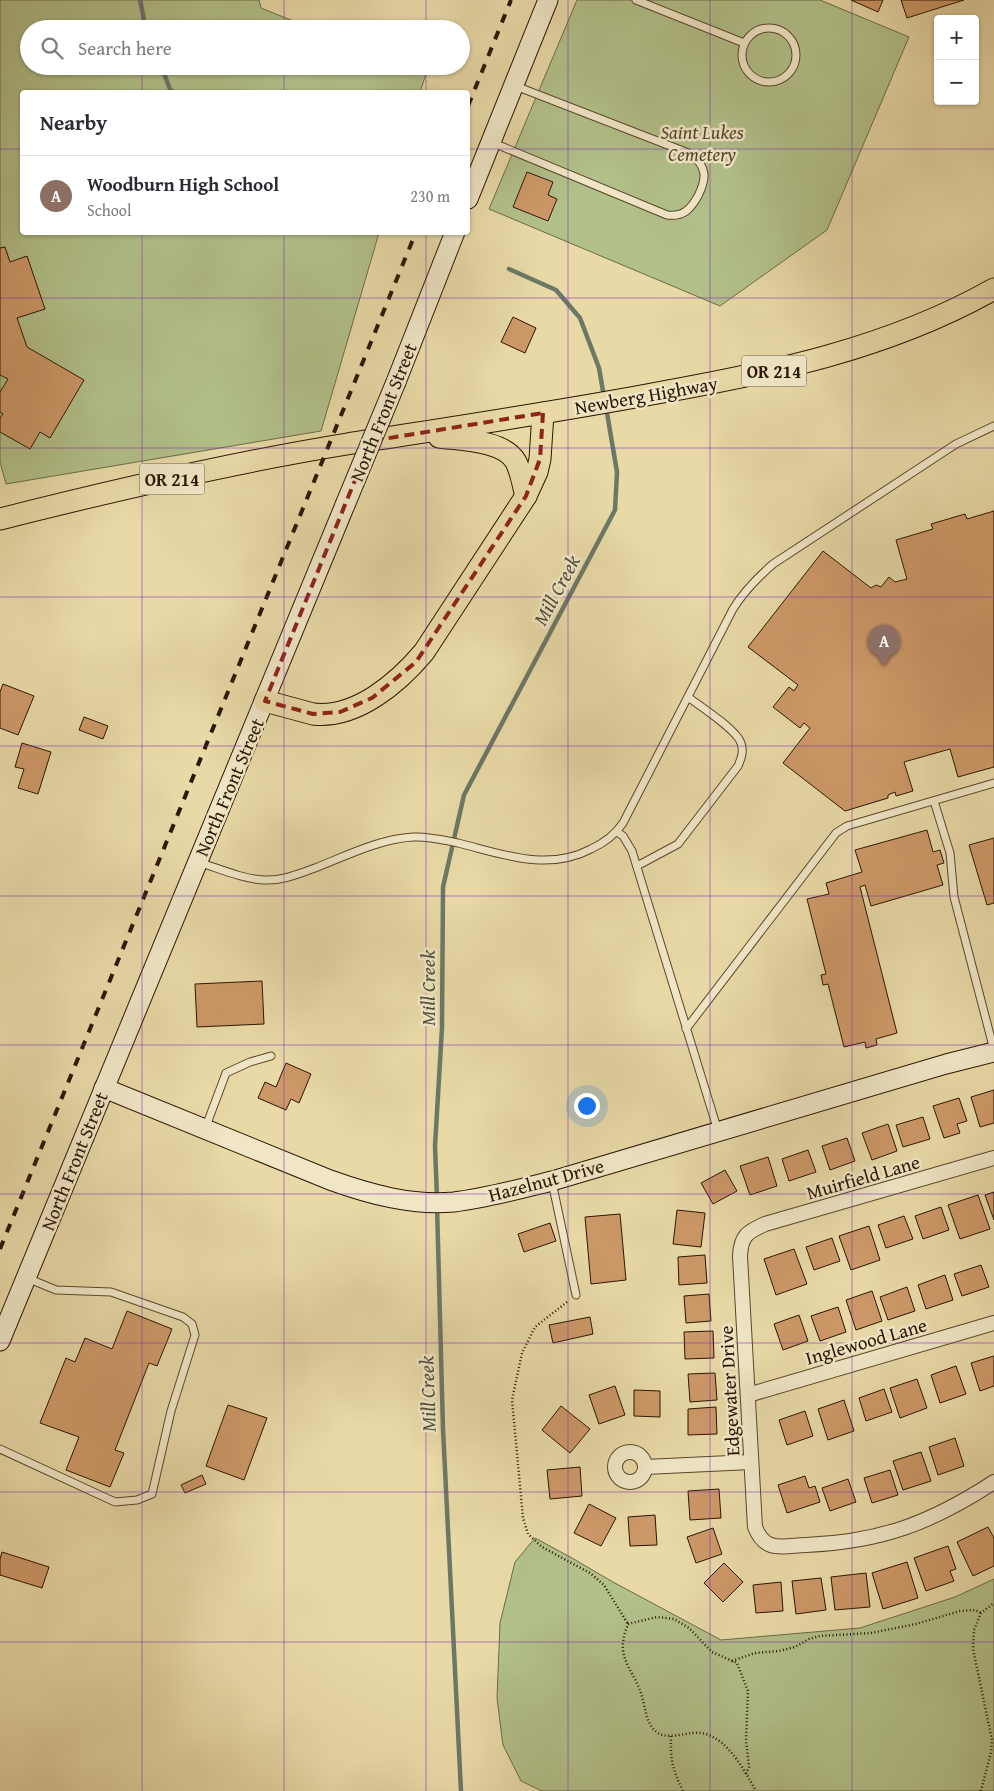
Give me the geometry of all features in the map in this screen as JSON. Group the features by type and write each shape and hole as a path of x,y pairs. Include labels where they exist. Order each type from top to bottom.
{"main road":[{"path":"470,194 548,0"},
{"name":"North Front Street","path":"0,1341 396,382 454,235"},
{"name":"Newberg Highway","path":"0,519 242,463 543,414 731,380 805,363 910,329 947,314 994,289"},
{"path":"265,701 302,712 320,715 332,714 360,704 395,682 424,652 526,496 537,472 540,459 543,414"},
{"path":"416,434 476,442 502,449 516,461 526,496"},
{"name":"Hazelnut Drive","path":"104,1088 358,1190 404,1200 453,1202 492,1196 552,1181 994,1051"}],"street":[{"name":"Muirfield Lane","path":"745,1236 753,1229 765,1224 994,1158"},
{"name":"Edgewater Drive","path":"745,1236 740,1245 740,1256 751,1462 755,1526 764,1542 771,1546 832,1544 878,1536 935,1516 961,1503 994,1482"},
{"name":"Inglewood Lane","path":"748,1395 994,1323"},
{"path":"645,1467 751,1462"}],"lane":[{"path":"636,0 744,43"},
{"path":"763,28 776,28 787,34 794,44 796,56 794,68 785,78 774,83 762,82 750,77 743,67 741,55 744,43 752,33 763,28"},
{"path":"490,142 666,215 682,214 688,210 704,184 702,166 698,159 691,154 513,85"},
{"path":"197,861 248,878 277,879 292,876 390,840 416,836 444,840 538,861 555,861 584,853 608,839 617,832 623,823 733,610 743,593 755,580 773,564 956,444 994,426"},
{"path":"636,866 678,844 738,766 741,759 742,751 737,736 688,697"},
{"path":"686,1029 836,833 847,826 994,783"},
{"path":"934,801 950,853 954,897 994,1051"},
{"path":"617,832 623,836 628,844 636,866 718,1132"},
{"path":"205,1129 226,1073 271,1056"},
{"path":"552,1181 576,1295"},
{"path":"0,1449 115,1502 137,1500 152,1494 171,1411 195,1335 192,1324 183,1317 111,1292 56,1290 26,1278"}],"path":[{"path":"576,1295 536,1327 522,1353 512,1400 523,1518 528,1534 542,1547 590,1573 604,1585 628,1624"},
{"path":"981,1791 992,1752 992,1740 973,1648 974,1630 981,1613 994,1603"},
{"path":"732,1661 755,1653 779,1651 795,1647 809,1639 820,1636 871,1633 916,1624 960,1611 975,1610 981,1613"},
{"path":"628,1624 657,1617 674,1619 689,1628 712,1652 737,1663 748,1691 746,1740 749,1767 746,1774"},
{"path":"628,1624 624,1635 623,1649 627,1666 640,1690 646,1715 652,1728 660,1734 671,1736 695,1732 711,1735 728,1749 756,1791"},
{"path":"671,1736 670,1753 674,1771 683,1791"}],"highlighted area":[{"path":"543,413 540,459 526,496 416,662 372,698 340,712 313,714 265,701 371,441"}],"green space":[{"path":"0,0 259,0 261,8 291,20 20,20 20,75 426,75 421,90 20,90 20,235 378,235 321,431 6,484 0,462"},
{"name":"Saint Lukes Cemetery","path":"577,0 820,0 909,37 827,230 720,306 489,209"},
{"path":"535,1538 721,1640 860,1628 955,1597 994,1579 994,1791 542,1791 521,1781 503,1745 497,1698 500,1623 515,1562"}],"building":[{"path":"851,0 883,0 878,12"},
{"path":"901,0 964,0 907,18"},
{"path":"527,172 553,182 548,195 557,199 548,221 513,207"},
{"path":"5,247 10,262 27,256 45,309 17,318 27,347 84,380 50,438 40,432 30,449 0,432 0,418 3,414 0,412 0,392 8,379 0,375 0,248"},
{"path":"513,317 536,328 525,353 501,342"},
{"path":"994,511 994,767 958,777 950,749 904,762 913,791 896,796 895,792 888,795 888,798 845,811 783,763 810,728 804,723 800,728 773,707 789,687 794,691 798,685 748,647 823,551 871,588 876,585 881,587 889,577 895,582 907,579 896,540 933,529 931,524 965,514 967,519"},
{"path":"3,684 34,696 18,735 0,728 0,692"},
{"path":"84,717 108,726 103,739 79,730"},
{"path":"22,743 51,752 38,794 18,788 24,769 15,767"},
{"path":"927,830 933,852 940,850 944,863 937,865 943,885 871,906 865,885 860,887 897,1033 876,1039 877,1045 866,1048 865,1042 844,1047 828,984 823,985 821,975 826,974 807,899 829,894 826,883 862,872 855,850"},
{"path":"994,838 994,903 987,905 969,845"},
{"path":"262,981 264,1024 197,1027 195,984"},
{"path":"286,1063 311,1074 299,1103 291,1099 286,1110 258,1098 265,1082 276,1087"},
{"path":"994,1090 994,1123 980,1127 971,1097"},
{"path":"959,1098 967,1121 957,1124 960,1133 944,1138 933,1106"},
{"path":"923,1117 930,1139 903,1147 896,1125"},
{"path":"888,1124 897,1151 872,1160 862,1133"},
{"path":"847,1138 855,1161 830,1170 822,1146"},
{"path":"808,1150 816,1172 789,1181 782,1159"},
{"path":"768,1157 777,1186 750,1195 740,1166"},
{"path":"725,1170 737,1191 713,1204 701,1183"},
{"path":"994,1192 994,1220 985,1195"},
{"path":"978,1195 990,1229 960,1239 948,1205"},
{"path":"941,1207 949,1230 923,1239 915,1216"},
{"path":"677,1210 705,1213 701,1247 673,1244"},
{"path":"620,1214 626,1280 591,1284 585,1217"},
{"path":"904,1216 913,1239 886,1248 878,1225"},
{"path":"550,1223 556,1241 524,1252 518,1234"},
{"path":"869,1226 880,1260 851,1270 839,1236"},
{"path":"832,1238 840,1261 814,1270 806,1247"},
{"path":"794,1249 807,1284 776,1295 764,1259"},
{"path":"705,1255 707,1283 679,1285 678,1257"},
{"path":"981,1265 989,1287 962,1296 954,1274"},
{"path":"945,1275 953,1300 926,1309 918,1285"},
{"path":"907,1287 915,1311 888,1320 880,1297"},
{"path":"872,1291 882,1321 856,1330 846,1300"},
{"path":"709,1294 711,1321 686,1323 684,1296"},
{"path":"838,1307 846,1332 820,1341 811,1316"},
{"path":"127,1311 172,1329 157,1366 149,1363 115,1450 124,1453 110,1487 66,1470 79,1437 40,1423 66,1358 75,1362 85,1338 112,1349"},
{"path":"799,1315 808,1341 783,1350 774,1324"},
{"path":"590,1317 593,1334 553,1343 549,1325"},
{"path":"713,1331 714,1358 685,1359 684,1332"},
{"path":"994,1356 994,1386 980,1391 971,1363"},
{"path":"956,1366 966,1394 940,1403 931,1375"},
{"path":"715,1373 717,1400 690,1402 688,1374"},
{"path":"917,1379 927,1408 900,1418 890,1388"},
{"path":"615,1386 625,1415 599,1424 589,1395"},
{"path":"884,1389 892,1412 866,1421 859,1398"},
{"path":"634,1390 660,1391 660,1417 634,1416"},
{"path":"844,1400 854,1431 828,1440 818,1409"},
{"path":"228,1405 267,1418 244,1480 206,1466"},
{"path":"561,1406 590,1429 570,1453 542,1430"},
{"path":"716,1407 717,1434 688,1435 688,1409"},
{"path":"805,1411 813,1436 787,1445 779,1420"},
{"path":"955,1438 964,1466 938,1475 929,1447"},
{"path":"921,1452 931,1481 903,1490 893,1461"},
{"path":"580,1467 582,1496 550,1499 547,1470"},
{"path":"890,1470 898,1495 872,1503 864,1478"},
{"path":"202,1475 206,1484 185,1493 181,1485"},
{"path":"805,1476 809,1488 815,1486 820,1502 787,1513 778,1485"},
{"path":"848,1479 856,1502 830,1511 822,1488"},
{"path":"719,1489 721,1518 690,1520 688,1491"},
{"path":"589,1504 616,1518 601,1546 574,1533"},
{"path":"655,1515 657,1545 630,1546 628,1517"},
{"path":"988,1527 994,1538 994,1566 973,1576 957,1542"},
{"path":"713,1528 722,1554 696,1563 687,1537"},
{"path":"948,1546 956,1569 950,1571 954,1581 926,1591 914,1558"},
{"path":"2,1552 49,1567 42,1588 0,1575"},
{"path":"907,1562 918,1598 883,1609 872,1573"},
{"path":"724,1563 743,1582 723,1602 704,1583"},
{"path":"866,1573 870,1607 835,1610 831,1577"},
{"path":"821,1578 826,1610 796,1614 792,1581"},
{"path":"781,1582 783,1611 756,1613 753,1585"}],"waterway":[{"name":"Mill Creek","path":"140,0 144,20"},
{"name":"Mill Creek","path":"165,75 171,90"},
{"name":"Mill Creek","path":"509,269 556,290 580,318 599,368 604,397"},
{"name":"Mill Creek","path":"437,1198 435,1146 442,1028 443,887 464,795 615,510 617,472 606,407"},
{"name":"Mill Creek","path":"437,1206 443,1429 461,1791"}],"railway":[{"path":"470,101 511,0"},
{"path":"0,1249 415,235"}],"place":[{"name":"Woodburn High School","path":"884,666"}]}
